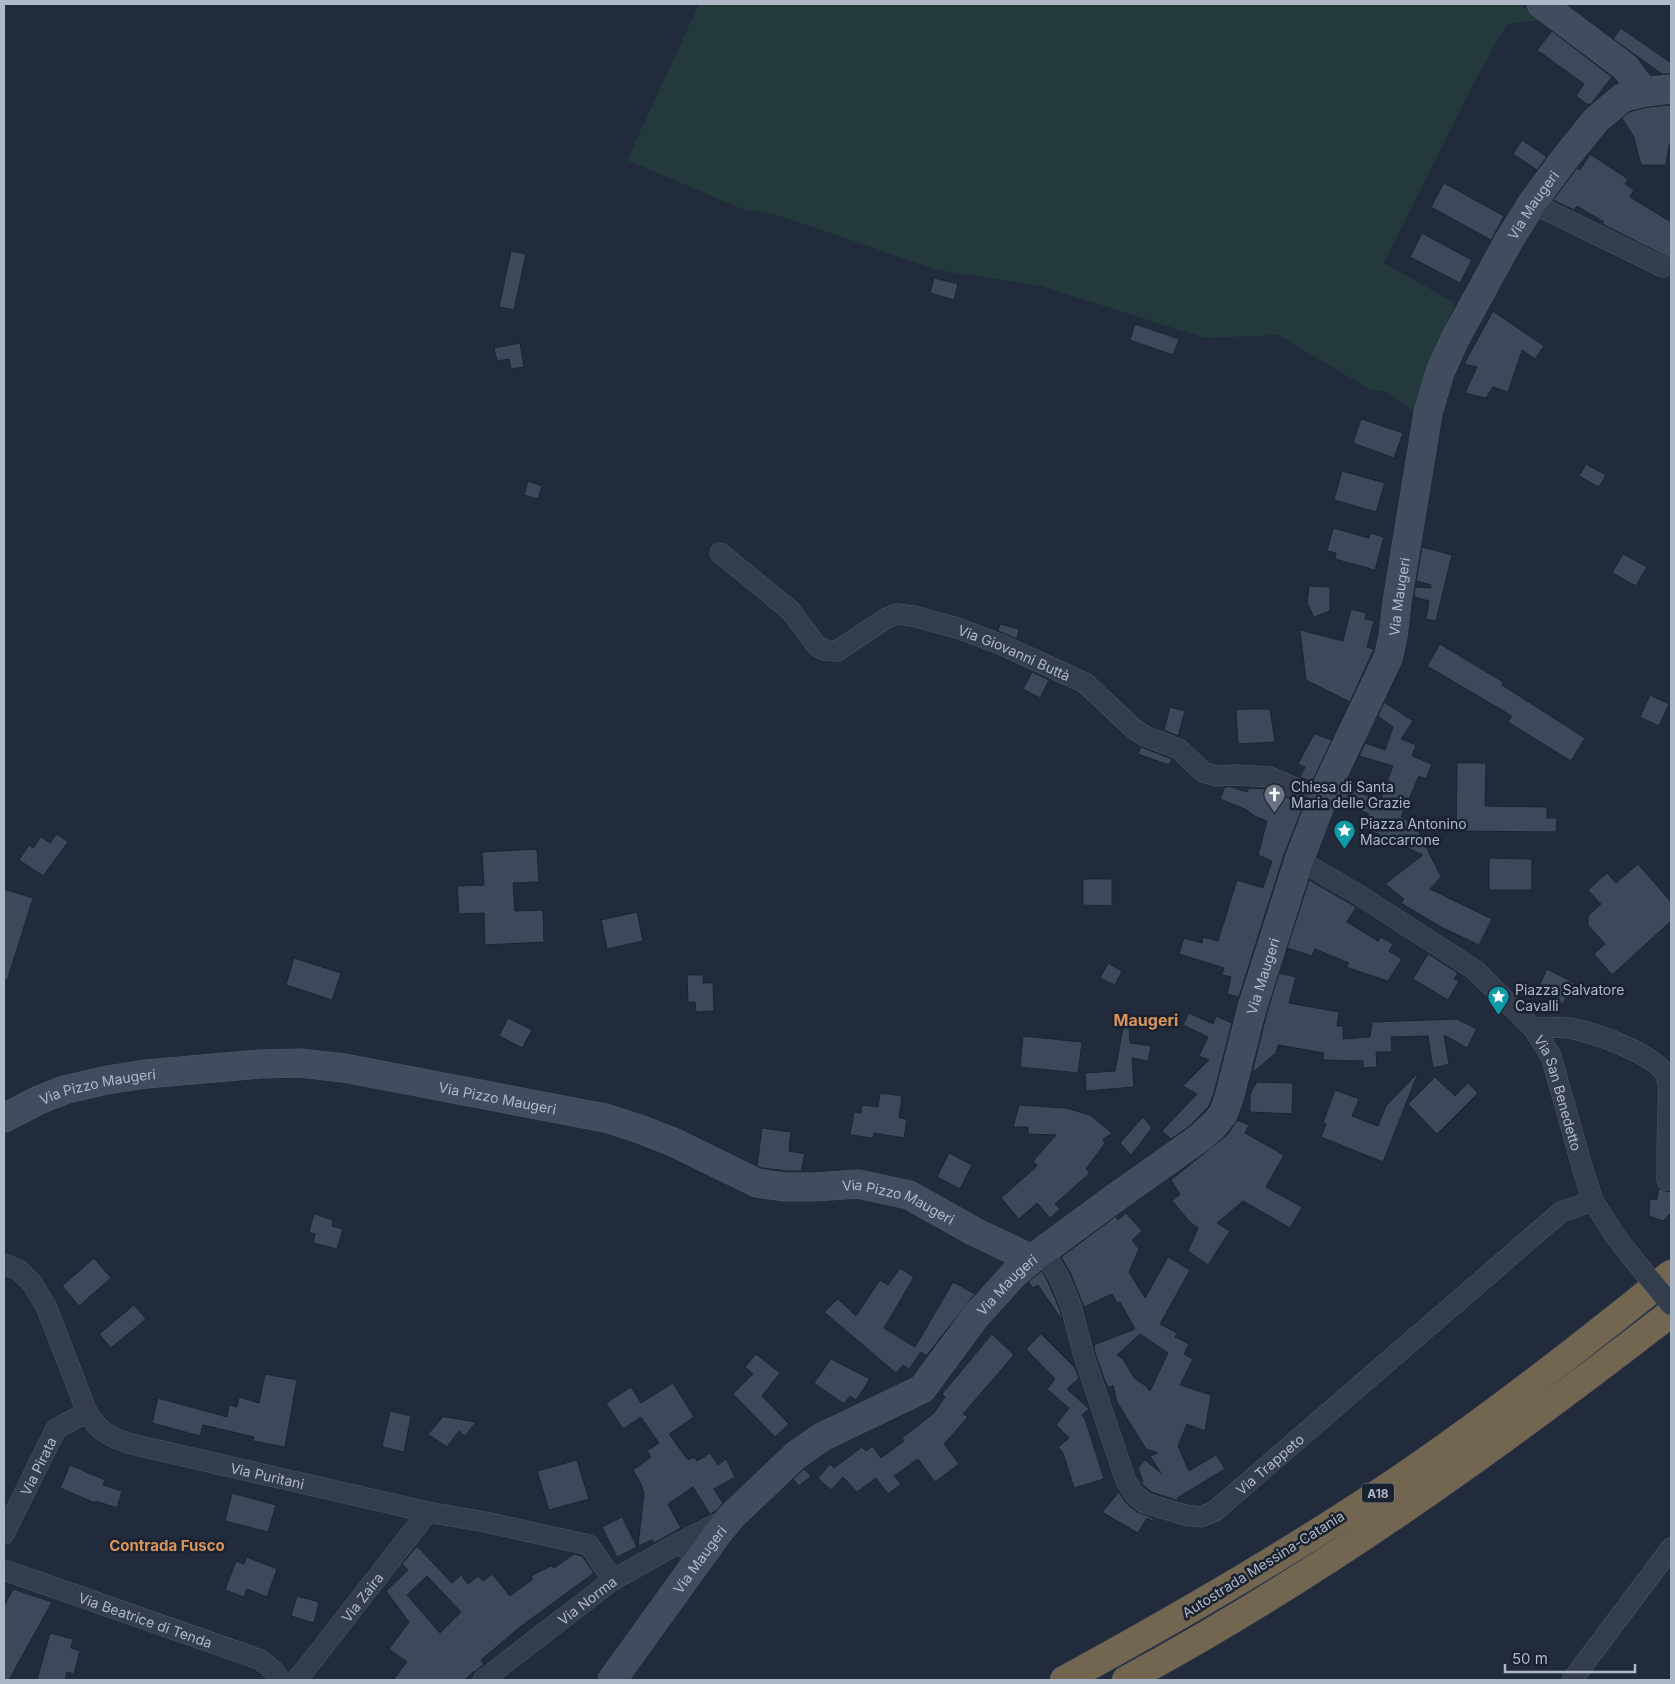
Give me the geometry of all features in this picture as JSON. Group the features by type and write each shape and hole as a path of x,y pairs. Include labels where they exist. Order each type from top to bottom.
{"highway":[{"name":"Autostrada Messina-Catania","path":"1064,1680 1146,1636 1265,1566 1388,1487 1567,1358 1671,1274"},
{"name":"Autostrada Messina-Catania","path":"1126,1680 1280,1590 1403,1510 1523,1426 1671,1313"}],"street":[{"path":"1541,4 1625,67 1644,92"},
{"name":"Via Maugeri","path":"612,1680 689,1550 732,1516 796,1455 815,1442 922,1389 947,1353 1002,1286 1038,1255 1202,1136 1215,1124 1222,1114 1229,1098 1252,1008 1299,860 1328,784 1388,658 1393,637 1428,413 1440,372 1459,331 1508,242 1532,203 1596,120 1622,98 1644,92 1671,89"},
{"path":"1532,203 1663,267"},
{"name":"Via Giovanni Buttà","path":"720,553 790,610 817,646 825,650 837,651 885,619 896,614 913,616 957,628 1000,644 1085,683 1133,728 1145,736 1179,749 1203,772 1216,776 1236,775 1269,778 1322,799"},
{"name":"Via San Benedetto","path":"1299,860 1359,895 1475,970 1533,1028 1551,1056 1593,1200 1616,1237 1671,1306"},
{"path":"1533,1028 1567,1028 1619,1044 1642,1054 1656,1063 1669,1077 1667,1180"},
{"name":"Via Pizzo Maugeri","path":"4,1118 39,1100 64,1090 107,1080 146,1074 260,1064 300,1063 326,1066 605,1118 673,1142 757,1183 784,1187 858,1184 909,1195 976,1232 1038,1255"},
{"name":"Via Trappeto","path":"1038,1255 1059,1277 1071,1306 1084,1356 1126,1481 1134,1494 1145,1502 1185,1515 1201,1517 1215,1511 1561,1212 1593,1200"},
{"path":"976,1232 990,1248 996,1260 1002,1286"},
{"name":"Via Puritani","path":"4,1264 19,1270 32,1283 46,1306 86,1412 94,1425 110,1437 131,1444 428,1512 486,1522 589,1545 613,1580"},
{"name":"Via Pirata","path":"4,1534 56,1429 86,1412"},
{"name":"Via Zaira","path":"296,1680 428,1512"},
{"path":"1572,1680 1671,1548"},
{"name":"Via Norma","path":"483,1680 613,1580 689,1550"},
{"name":"Via Beatrice di Tenda","path":"4,1570 260,1660 274,1671 280,1680"}],"green space":[{"path":"699,4 1519,4 1539,20 1507,24 1478,75 1384,263 1455,303 1416,412 1386,392 1371,390 1278,335 1205,338 1041,286 938,270 777,215 742,209 627,160"}],"building":[{"path":"1621,28 1671,63 1671,74 1662,74 1613,39"},
{"path":"1552,31 1612,77 1591,104 1587,104 1576,96 1584,84 1537,50"},
{"path":"1671,105 1671,145 1669,145 1666,165 1641,165 1634,137 1622,118 1629,112 1647,107"},
{"path":"1522,140 1547,157 1537,170 1513,154"},
{"path":"1590,154 1628,179 1625,184 1634,190 1630,197 1671,222 1671,259 1602,224 1604,222 1577,206 1574,210 1553,200 1577,168 1580,170"},
{"path":"1444,183 1504,216 1491,240 1431,207"},
{"path":"1422,233 1472,260 1460,283 1410,257"},
{"path":"511,251 526,254 514,310 499,307"},
{"path":"934,278 958,284 954,300 930,293"},
{"path":"1493,311 1544,346 1535,359 1522,350 1508,392 1493,387 1486,398 1465,393 1477,367 1464,364"},
{"path":"1135,324 1179,339 1173,355 1130,340"},
{"path":"520,343 524,367 511,369 509,359 497,361 494,348"},
{"path":"1361,419 1403,433 1394,458 1353,443"},
{"path":"1586,464 1606,475 1599,487 1579,476"},
{"path":"1342,471 1385,483 1376,512 1334,500"},
{"path":"528,481 542,486 538,499 524,495"},
{"path":"1333,528 1369,538 1370,533 1384,537 1375,570 1335,559 1336,553 1327,551"},
{"path":"1422,547 1452,555 1436,621 1426,619 1429,601 1414,597 1415,587 1431,588 1431,585 1416,581"},
{"path":"1623,554 1647,567 1636,586 1612,573"},
{"path":"1309,586 1330,587 1330,611 1314,617 1307,603"},
{"path":"1351,609 1366,613 1365,619 1374,621 1367,647 1374,649 1350,702 1306,680 1300,630 1343,641"},
{"path":"1000,624 1019,629 1017,639 998,631"},
{"path":"1440,644 1503,682 1502,685 1585,738 1571,761 1508,722 1512,716 1427,666"},
{"path":"1032,672 1049,680 1040,698 1023,689"},
{"path":"1650,695 1669,704 1659,726 1640,717"},
{"path":"1384,702 1413,721 1401,739 1416,745 1412,756 1432,764 1426,779 1419,776 1401,817 1416,826 1441,877 1430,889 1492,919 1479,945 1441,927 1401,903 1404,899 1385,884 1423,855 1360,826 1369,814 1338,801 1344,786 1380,801 1393,766 1359,756 1365,743 1385,750 1393,727 1378,716"},
{"path":"1170,707 1185,711 1178,736 1164,730"},
{"path":"1270,709 1275,742 1238,744 1236,710"},
{"path":"1314,734 1332,740 1312,782 1300,777 1305,767 1298,764"},
{"path":"1141,747 1172,759 1169,765 1138,754"},
{"path":"1457,763 1486,763 1485,806 1547,807 1547,818 1557,818 1556,832 1456,831"},
{"path":"1225,787 1247,792 1249,788 1266,789 1304,804 1284,855 1239,997 1227,994 1231,977 1222,975 1224,968 1179,954 1184,938 1202,943 1203,937 1218,941 1237,880 1263,888 1272,861 1258,855 1267,821 1220,799"},
{"path":"57,834 68,842 43,876 19,860 29,845 33,848 41,837 50,843"},
{"path":"537,849 539,882 513,883 515,911 543,910 544,942 485,945 484,913 459,914 457,886 484,885 482,852"},
{"path":"1489,858 1532,859 1532,890 1489,890"},
{"path":"1638,864 1671,902 1671,921 1612,975 1594,954 1605,944 1588,925 1588,916 1601,904 1588,890 1607,873 1616,883"},
{"path":"1083,879 1112,879 1112,906 1083,905"},
{"path":"1309,880 1356,907 1347,922 1378,941 1381,937 1393,944 1389,951 1402,959 1388,981 1346,967 1349,963 1315,949 1312,956 1287,948"},
{"path":"4,889 33,898 7,981 4,980"},
{"path":"637,912 643,941 607,949 601,920"},
{"path":"1428,954 1458,973 1454,979 1459,981 1448,1000 1413,979"},
{"path":"294,958 341,973 332,1000 286,985"},
{"path":"1108,963 1122,971 1115,985 1100,978"},
{"path":"1547,969 1574,983 1563,1004 1537,990"},
{"path":"1279,973 1296,977 1289,1003 1339,1012 1337,1026 1343,1026 1343,1039 1370,1037 1372,1022 1457,1019 1477,1029 1467,1048 1444,1035 1449,1064 1433,1068 1428,1036 1391,1037 1392,1052 1376,1052 1377,1067 1363,1068 1363,1061 1323,1060 1324,1053 1278,1045 1276,1053 1252,1073"},
{"path":"687,975 703,975 703,983 713,983 714,1011 696,1012 695,1002 688,1002"},
{"path":"1189,1013 1213,1024 1216,1016 1232,1023 1209,1106 1191,1125 1171,1139 1162,1131 1197,1094 1183,1086 1209,1060 1199,1056 1208,1037 1183,1025"},
{"path":"508,1018 532,1030 522,1048 499,1036"},
{"path":"1124,1023 1129,1023 1130,1043 1151,1046 1148,1061 1132,1058 1134,1087 1086,1091 1085,1073 1115,1071"},
{"path":"1023,1036 1082,1042 1078,1073 1020,1067"},
{"path":"1418,1073 1383,1162 1321,1137 1326,1124 1323,1123 1335,1090 1359,1099 1352,1116 1378,1126 1386,1106"},
{"path":"1435,1077 1455,1096 1468,1083 1478,1093 1437,1134 1408,1104"},
{"path":"1257,1082 1293,1083 1292,1114 1250,1112 1250,1094"},
{"path":"880,1093 902,1096 899,1118 907,1119 904,1138 874,1133 873,1138 850,1135 854,1112 861,1113 862,1105 878,1107"},
{"path":"1019,1105 1066,1108 1090,1115 1112,1133 1103,1139 1105,1143 1086,1169 1090,1173 1055,1204 1060,1209 1050,1218 1037,1203 1019,1219 1001,1198 1037,1166 1033,1161 1056,1135 1028,1134 1028,1127 1013,1127"},
{"path":"1143,1117 1152,1128 1131,1155 1120,1143"},
{"path":"1237,1120 1249,1125 1245,1133 1284,1155 1266,1187 1302,1207 1290,1228 1243,1201 1217,1223 1230,1231 1208,1265 1188,1251 1198,1228 1190,1222 1172,1201 1180,1194 1171,1180 1228,1134"},
{"path":"762,1128 791,1132 789,1151 805,1154 801,1171 757,1166"},
{"path":"949,1153 972,1165 960,1189 937,1177"},
{"path":"1659,1188 1667,1192 1671,1191 1671,1213 1663,1221 1649,1216 1650,1199 1657,1200"},
{"path":"1126,1213 1142,1231 1132,1240 1139,1249 1129,1272 1145,1298 1168,1257 1190,1270 1160,1324 1177,1333 1175,1337 1189,1344 1184,1354 1193,1359 1180,1385 1211,1395 1205,1431 1187,1424 1178,1446 1189,1471 1216,1455 1225,1469 1177,1498 1179,1501 1151,1492 1141,1483 1143,1482 1138,1468 1145,1460 1161,1473 1150,1456 1158,1453 1146,1449 1117,1402 1113,1385 1109,1388 1105,1381 1095,1353 1094,1345 1135,1329 1120,1302 1117,1303 1112,1294 1084,1307 1070,1272 1061,1257 1116,1216 1118,1220","holes":["1140,1334 1168,1353 1150,1391 1134,1378 1123,1359 1117,1355"]},
{"path":"314,1214 333,1220 332,1226 343,1229 337,1249 313,1243 315,1234 309,1232"},
{"path":"94,1258 111,1278 79,1306 62,1286"},
{"path":"900,1268 914,1277 884,1328 915,1347 953,1282 975,1294 926,1356 921,1352 909,1369 903,1365 896,1373 824,1312 838,1299 856,1316 880,1280 888,1285"},
{"path":"1042,1271 1060,1310 1062,1320 1038,1285 1033,1288 1028,1282"},
{"path":"134,1305 146,1319 111,1348 99,1334"},
{"path":"992,1334 1014,1355 963,1414 968,1417 944,1444 959,1464 935,1482 918,1459 894,1476 901,1484 888,1494 876,1478 857,1492 843,1477 831,1490 818,1478 830,1464 834,1468 862,1447 866,1451 873,1446 881,1458 904,1441 902,1438 934,1413 945,1397 942,1394"},
{"path":"1041,1334 1075,1368 1079,1378 1067,1389 1089,1409 1082,1415 1085,1419 1104,1479 1074,1488 1063,1453 1058,1447 1069,1438 1056,1425 1069,1408 1047,1389 1055,1379 1026,1349"},
{"path":"756,1354 780,1373 762,1396 789,1424 775,1437 733,1394 753,1374 745,1367"},
{"path":"831,1359 870,1379 856,1400 850,1396 844,1404 814,1383"},
{"path":"265,1374 297,1380 285,1447 253,1441 254,1437 203,1425 200,1436 152,1423 158,1398 227,1417 229,1405 237,1407 239,1397 259,1403"},
{"path":"673,1383 694,1417 669,1434 688,1460 694,1457 697,1461 710,1453 718,1465 726,1459 735,1477 714,1489 723,1503 716,1511 710,1514 693,1487 668,1504 681,1528 654,1543 652,1540 638,1546 644,1493 633,1470 651,1457 647,1451 659,1443 641,1417 623,1429 606,1403 631,1387 641,1403"},
{"path":"390,1411 411,1416 404,1452 382,1447"},
{"path":"439,1416 476,1422 465,1436 459,1431 447,1447 428,1434 442,1418"},
{"path":"577,1460 589,1499 549,1510 537,1471"},
{"path":"70,1465 105,1480 103,1485 122,1491 117,1508 96,1501 95,1503 60,1488"},
{"path":"804,1469 811,1476 799,1486 793,1479"},
{"path":"1119,1492 1126,1503 1137,1512 1154,1518 1152,1521 1147,1518 1138,1533 1102,1512"},
{"path":"232,1493 276,1505 268,1532 225,1521"},
{"path":"622,1517 637,1547 617,1557 602,1527"},
{"path":"417,1546 452,1583 461,1575 468,1584 478,1576 483,1581 492,1574 510,1596 533,1579 531,1576 551,1566 554,1568 574,1554 582,1556 594,1573 520,1627 481,1660 484,1664 465,1680 393,1680 407,1662 389,1649 409,1622 386,1591 408,1570 402,1564","holes":["427,1576 461,1612 440,1633 407,1595"]},
{"path":"247,1557 277,1569 267,1597 247,1589 244,1597 225,1590 236,1561 244,1564"},
{"path":"13,1589 52,1602 9,1680 4,1680 4,1606"},
{"path":"297,1596 319,1602 314,1623 291,1616"},
{"path":"50,1633 73,1639 71,1648 80,1651 74,1674 67,1672 65,1680 37,1680"}],"place":[{"name":"Chiesa di Santa Maria delle Grazie","path":"1275,813"},
{"name":"Piazza Antonino Maccarrone","path":"1344,850"},
{"name":"Piazza Salvatore Cavalli","path":"1499,1016"}],"district":[{"name":"Maugeri","path":"1146,1020"},
{"name":"Contrada Fusco","path":"167,1545"}]}
